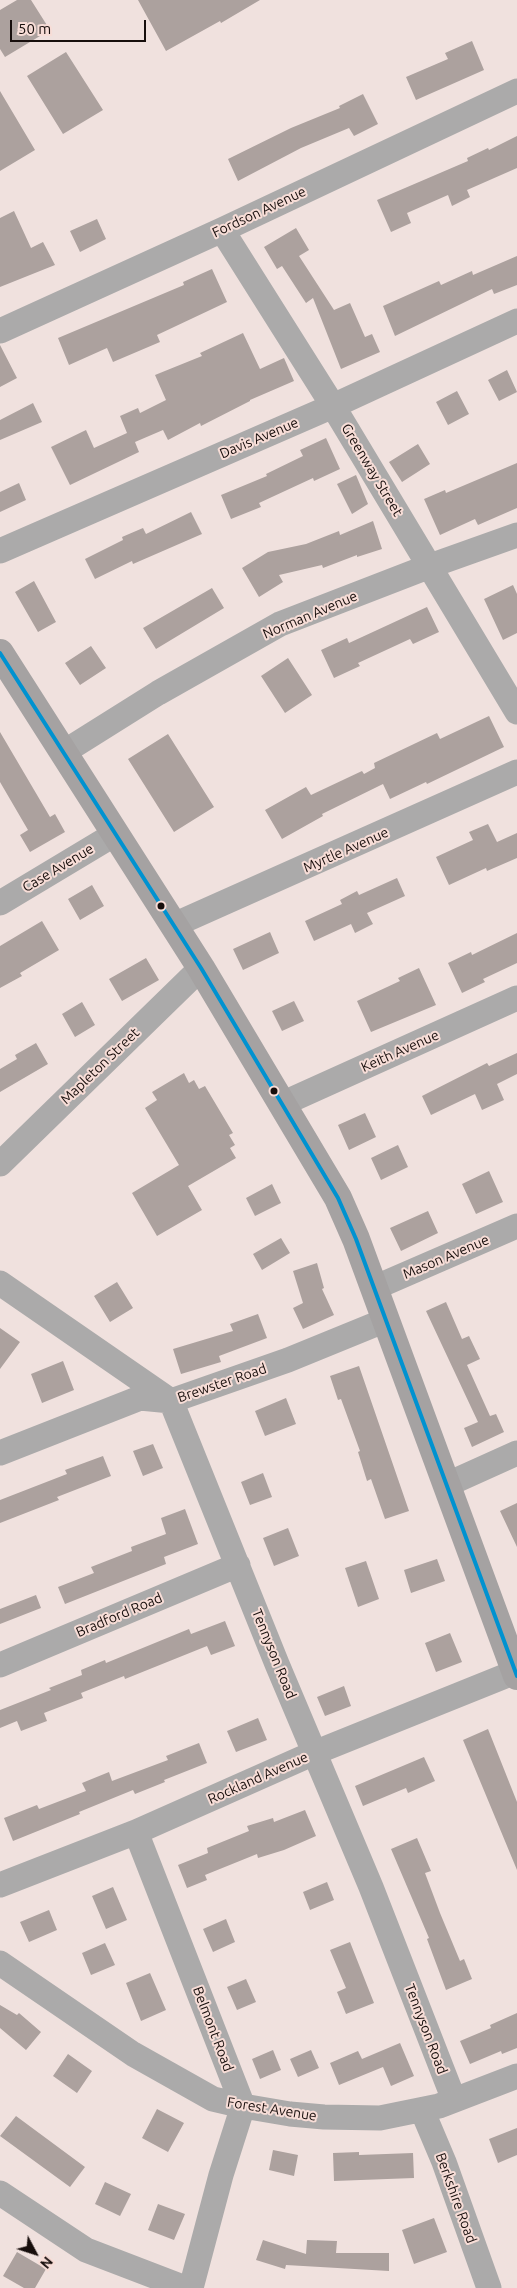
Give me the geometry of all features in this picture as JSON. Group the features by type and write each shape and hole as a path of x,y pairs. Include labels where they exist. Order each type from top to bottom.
{"main road":[{"path":"3,667 64,752 201,968 338,1198 356,1239 515,1668"}],"street":[{"name":"Fordson Avenue","path":"0,331 222,230 517,91"},
{"name":"Greenway Street","path":"222,230 333,406 517,712"},
{"name":"Davis Avenue","path":"0,551 333,406 517,321"},
{"name":"Norman Avenue","path":"64,752 158,693 280,624 430,566 517,535"},
{"name":"Myrtle Avenue","path":"174,926 517,772"},
{"name":"Case Avenue","path":"0,903 115,834"},
{"name":"Mapleton Street","path":"0,1164 201,968"},
{"name":"Keith Avenue","path":"282,1104 517,998"},
{"name":"Mason Avenue","path":"374,1288 517,1226"},
{"path":"0,1283 171,1401"},
{"name":"Brewster Road","path":"0,1453 140,1398 171,1401 288,1360 386,1320"},
{"name":"Tennyson Road","path":"171,1401 314,1753 371,1887 454,2100"},
{"path":"446,1485 517,1453"},
{"name":"Bradford Road","path":"0,1665 238,1565"},
{"name":"Rockland Avenue","path":"2,1879 136,1832 314,1753 515,1668"},
{"name":"Belmont Road","path":"136,1832 243,2106"},
{"name":"Forest Avenue","path":"0,1963 133,2054 213,2099 243,2106 290,2114 324,2117 380,2118 422,2110 517,2076"},
{"path":"191,2288 221,2175 243,2106"},
{"name":"Berkshire Road","path":"422,2110 444,2162 484,2287"},
{"path":"0,2194 86,2250 185,2288"}],"building":[{"path":"17,0 31,0 50,30 5,57 0,49 0,10"},
{"path":"138,0 260,0 221,23 220,21 166,51"},
{"path":"472,41 484,70 416,100 406,77 448,59 445,53"},
{"path":"66,52 103,110 63,134 27,76"},
{"path":"0,91 35,150 0,171"},
{"path":"363,94 378,124 354,136 349,128 301,148 238,181 228,159 291,128 340,108 339,106"},
{"path":"517,136 517,168 467,190 470,197 452,206 448,195 407,213 411,223 391,232 377,200 468,161 467,158 488,148 489,150"},
{"path":"14,211 31,248 43,242 55,265 0,287 0,218"},
{"path":"97,219 106,239 80,252 70,231"},
{"path":"296,228 309,250 299,256 334,310 350,303 365,337 372,334 380,352 341,369 313,298 306,303 282,266 277,269 264,247"},
{"path":"517,256 517,285 494,294 492,289 395,336 383,306 439,281 441,285 472,271 473,275"},
{"path":"212,269 227,302 157,335 160,342 113,362 107,348 69,365 58,338 184,285 183,282"},
{"path":"243,333 260,369 284,358 294,381 250,400 201,426 200,423 168,440 163,430 135,442 139,452 70,485 51,447 86,430 94,448 127,433 120,416 138,408 140,413 166,400 155,375 202,356 200,353"},
{"path":"0,345 17,378 0,387"},
{"path":"507,370 517,392 499,401 488,380"},
{"path":"457,391 469,414 448,425 436,402"},
{"path":"33,403 42,422 0,440 0,420"},
{"path":"326,438 340,469 314,481 313,478 259,503 261,507 231,519 221,495 267,476 266,474 303,456 300,450"},
{"path":"418,444 430,464 402,482 389,462"},
{"path":"517,463 517,508 478,525 475,519 440,535 424,499 445,490 446,493"},
{"path":"356,475 368,504 352,514 337,484"},
{"path":"19,483 26,500 0,512 0,492"},
{"path":"191,512 202,534 133,564 132,561 95,579 85,559 123,540 122,537 143,528 146,534"},
{"path":"373,521 382,549 357,557 357,555 323,568 322,565 279,575 283,582 259,597 242,568 268,552 306,544 339,531 340,535"},
{"path":"34,581 56,622 38,632 15,592"},
{"path":"513,585 517,594 517,633 503,640 484,599"},
{"path":"212,588 224,608 156,649 143,628"},
{"path":"427,607 439,632 413,644 410,639 358,663 360,666 334,678 321,650 347,638 349,643"},
{"path":"91,646 106,668 80,685 65,663"},
{"path":"288,658 312,695 285,713 261,676"},
{"path":"489,716 504,747 427,784 426,782 390,799 383,784 322,814 323,816 282,839 265,810 306,787 311,795 362,771 364,774 375,768 374,763 437,733 440,739"},
{"path":"0,732 50,817 55,814 65,832 30,852 20,835 28,830 0,782"},
{"path":"168,734 214,807 174,832 128,759"},
{"path":"488,824 497,842 517,833 517,858 487,871 486,868 449,885 436,857 473,840 469,832"},
{"path":"397,878 405,896 367,913 373,924 355,933 351,924 314,941 305,921 342,904 340,900 357,891 359,895"},
{"path":"92,885 104,906 80,920 68,899"},
{"path":"42,921 59,950 20,973 22,976 0,988 0,946"},
{"path":"270,932 279,953 243,970 233,949"},
{"path":"517,933 517,963 483,979 485,982 462,993 448,963 471,952 472,955"},
{"path":"146,958 159,980 122,1001 109,979"},
{"path":"419,968 436,1005 371,1032 357,1001 400,981 398,978"},
{"path":"294,1001 304,1021 282,1031 272,1011"},
{"path":"82,1002 95,1025 75,1037 62,1014"},
{"path":"36,1043 48,1064 0,1092 0,1069 17,1059 15,1055"},
{"path":"517,1053 517,1074 497,1084 504,1100 482,1110 475,1094 431,1115 422,1096 487,1063 489,1066"},
{"path":"184,1073 189,1083 194,1080 199,1089 205,1086 233,1133 229,1135 235,1145 230,1148 236,1158 188,1186 202,1210 157,1236 132,1193 179,1165 145,1108 157,1100 152,1092"},
{"path":"365,1113 376,1137 349,1150 338,1125"},
{"path":"398,1145 408,1167 381,1180 371,1158"},
{"path":"489,1171 503,1202 476,1214 462,1184"},
{"path":"272,1184 281,1203 255,1216 246,1198"},
{"path":"428,1211 438,1233 401,1251 390,1228"},
{"path":"281,1238 290,1253 262,1270 253,1254"},
{"path":"317,1263 324,1288 322,1289 334,1315 303,1329 293,1308 303,1303 293,1271"},
{"path":"117,1282 133,1308 110,1322 94,1296"},
{"path":"446,1302 462,1339 469,1336 480,1359 467,1365 490,1416 496,1414 504,1432 472,1447 464,1428 478,1422 426,1311"},
{"path":"258,1314 267,1338 219,1356 221,1362 181,1374 173,1349 233,1331 230,1324"},
{"path":"0,1328 20,1342 0,1369"},
{"path":"63,1361 74,1390 42,1403 31,1374"},
{"path":"359,1366 409,1511 385,1519 371,1479 367,1481 358,1452 360,1451 341,1399 338,1400 330,1376"},
{"path":"286,1398 296,1424 265,1436 255,1411"},
{"path":"153,1444 163,1468 143,1476 133,1451"},
{"path":"103,1456 111,1476 57,1497 59,1500 0,1523 0,1500 67,1474 65,1470"},
{"path":"263,1473 272,1497 250,1505 241,1482"},
{"path":"517,1503 517,1547 500,1511"},
{"path":"185,1509 198,1544 164,1557 166,1564 65,1604 58,1587 94,1573 91,1567 132,1551 131,1547 166,1534 161,1518"},
{"path":"288,1528 299,1556 274,1566 263,1538"},
{"path":"437,1559 445,1581 411,1593 404,1570"},
{"path":"366,1561 379,1599 358,1607 345,1568"},
{"path":"36,1595 41,1608 0,1624 0,1609"},
{"path":"225,1621 235,1646 211,1655 207,1646 125,1679 124,1676 81,1693 83,1698 44,1713 47,1721 21,1731 17,1721 0,1728 0,1710 51,1690 49,1688 82,1675 81,1670 105,1660 106,1663 189,1629 191,1634"},
{"path":"450,1633 462,1662 436,1672 425,1643"},
{"path":"344,1686 351,1706 325,1716 317,1697"},
{"path":"258,1718 267,1740 236,1752 227,1731"},
{"path":"488,1729 517,1802 517,1870 463,1740"},
{"path":"199,1743 207,1763 135,1794 133,1790 13,1841 4,1818 37,1805 39,1809 86,1791 82,1783 109,1772 112,1781 168,1760 166,1756"},
{"path":"424,1757 435,1781 408,1793 406,1788 363,1806 355,1786"},
{"path":"305,1810 316,1836 284,1850 258,1858 257,1854 205,1875 207,1880 187,1888 178,1865 208,1853 207,1848 249,1831 247,1826 273,1818 274,1822"},
{"path":"417,1838 431,1871 425,1873 440,1913 460,1961 464,1959 472,1979 446,1990 427,1939 429,1938 391,1849"},
{"path":"327,1882 334,1900 310,1910 303,1892"},
{"path":"113,1887 127,1920 106,1929 92,1896"},
{"path":"49,1910 57,1930 29,1942 20,1922"},
{"path":"226,1919 235,1942 213,1952 203,1929"},
{"path":"350,1942 374,2003 346,2014 337,1992 346,1988 330,1950"},
{"path":"105,1943 115,1965 91,1975 82,1953"},
{"path":"150,1973 166,2010 141,2021 126,1983"},
{"path":"246,1979 256,2002 237,2010 227,1987"},
{"path":"0,2005 17,2015 19,2013 41,2032 26,2050 0,2028"},
{"path":"517,2013 517,2048 502,2054 501,2051 470,2064 460,2041 491,2028 490,2025"},
{"path":"400,2043 414,2076 391,2086 383,2067 339,2085 330,2063 358,2051 362,2059"},
{"path":"273,2050 281,2070 260,2079 252,2059"},
{"path":"311,2050 319,2068 298,2077 290,2059"},
{"path":"68,2054 92,2071 77,2093 53,2076"},
{"path":"157,2109 184,2123 168,2152 142,2138"},
{"path":"16,2116 85,2167 70,2187 0,2136"},
{"path":"517,2128 517,2155 498,2163 489,2139"},
{"path":"273,2150 298,2155 294,2176 269,2170"},
{"path":"359,2152 359,2155 413,2153 414,2178 334,2181 333,2153"},
{"path":"105,2182 131,2194 120,2216 95,2204"},
{"path":"158,2204 185,2214 174,2240 148,2230"},
{"path":"434,2218 447,2252 414,2264 402,2230"},
{"path":"263,2240 306,2254 307,2240 337,2241 336,2253 389,2253 389,2271 286,2265 285,2269 256,2260"},
{"path":"17,2252 46,2269 35,2288 24,2288 3,2276"}],"transit line":[{"path":"0,653 201,968 338,1198 356,1239 517,1676"}]}
